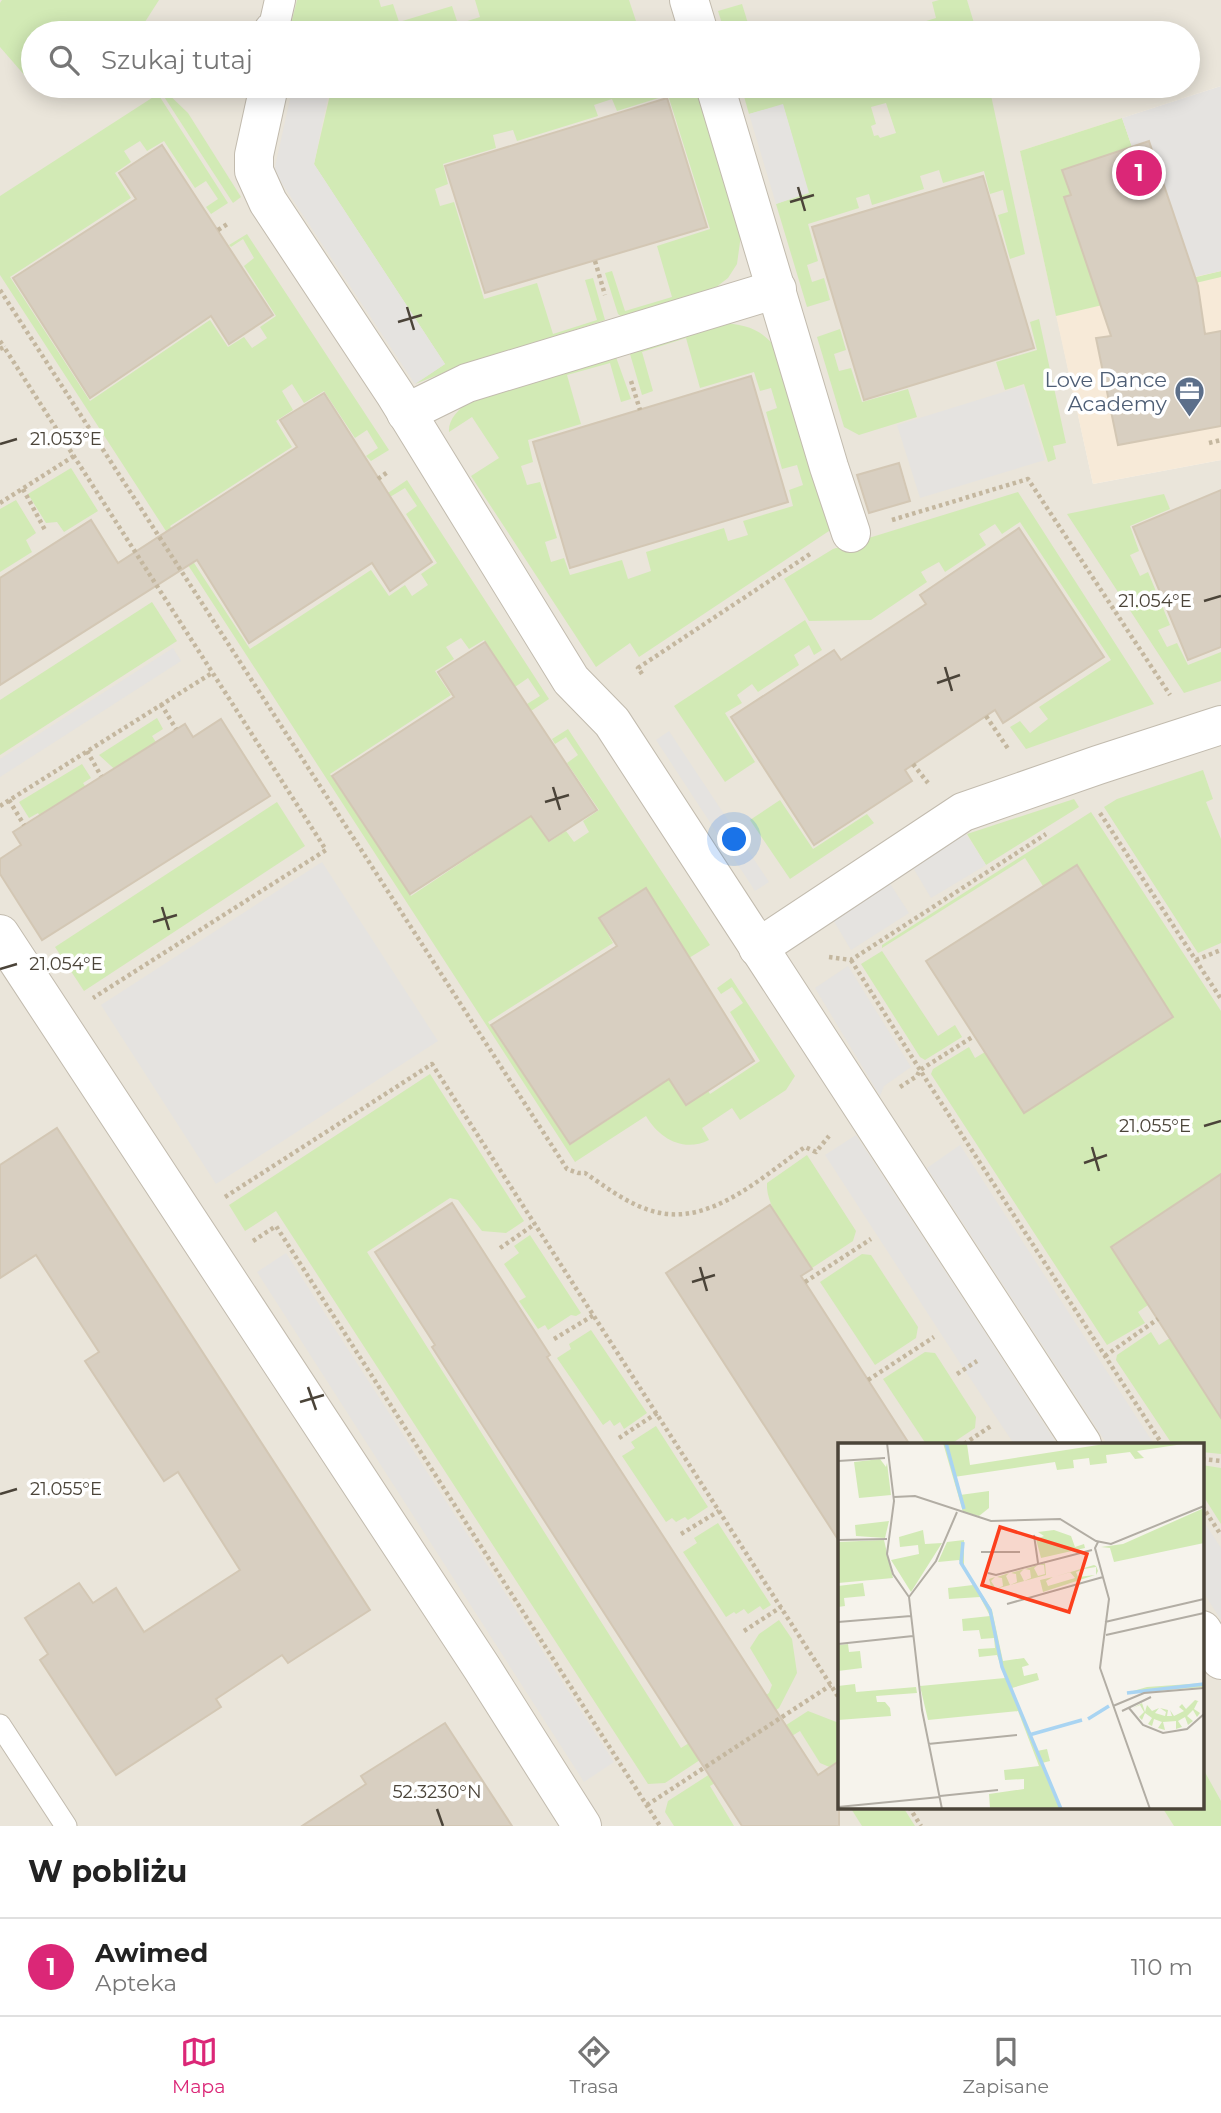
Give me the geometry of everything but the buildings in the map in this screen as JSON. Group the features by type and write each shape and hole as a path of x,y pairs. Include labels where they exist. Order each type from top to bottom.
{"street":[{"path":"689,0 695,21"},
{"path":"267,98 254,155 254,171 268,202 405,413 571,680 612,722 1081,1443"},
{"path":"719,98 825,455 851,533"},
{"path":"405,413 467,383 777,289"},
{"path":"758,948 963,812 1221,725"},
{"path":"0,934 482,1668 582,1826"},
{"path":"1204,1633 1221,1660"}],"lane":[{"path":"0,1725 66,1826"}],"path":[{"path":"0,290 567,1169 585,1173 624,1198 656,1213 695,1213 731,1198 805,1147 816,1152"},
{"path":"0,341 326,849 85,1003"},
{"path":"1209,443 1221,440"},
{"path":"0,503 74,456"},
{"path":"642,674 638,668 834,538 1028,479 1172,698"},
{"path":"23,489 46,530"},
{"path":"0,806 212,673"},
{"path":"161,704 176,729"},
{"path":"986,716 1011,754"},
{"path":"87,751 101,776"},
{"path":"9,800 24,825"},
{"path":"1098,810 1221,999"},
{"path":"1051,831 851,960 1161,1443"},
{"path":"1196,960 1221,950"},
{"path":"920,1070 974,1036"},
{"path":"215,1203 432,1064 838,1696"},
{"path":"500,1248 535,1224"},
{"path":"242,1248 276,1226 660,1826"},
{"path":"805,1282 870,1239"},
{"path":"554,1339 594,1315"},
{"path":"1105,1356 1158,1320"},
{"path":"868,1380 934,1337"},
{"path":"619,1438 657,1413"},
{"path":"966,1443 991,1426"},
{"path":"1204,1509 1221,1535"},
{"path":"681,1534 719,1511"},
{"path":"744,1631 781,1607"},
{"path":"647,1805 831,1685"},
{"path":"910,1808 921,1826"}],"shaded area":[{"path":"0,0 1221,0 1221,86 1200,93 1200,21 21,21 21,98 1184,98 1021,151 1093,484 1221,460 1221,1826 0,1826"},
{"path":"1221,86 1221,460 1093,484 1020,151 1184,98 1200,98 1200,93"},
{"path":"1221,86 1221,271 1194,277 1149,141 1132,147 1122,118 1184,98 1200,98 1200,93"},
{"path":"290,98 328,98 314,164 445,364 415,384 277,176 275,167"},
{"path":"783,104 809,193 776,204 749,114"},
{"path":"1023,386 1045,460 920,498 897,425"},
{"path":"173,648 181,661 0,777 0,759"},
{"path":"669,731 769,882 755,891 656,740"},
{"path":"964,831 986,865 931,898 912,866"},
{"path":"322,862 438,1041 216,1184 101,1005"},
{"path":"889,882 909,913 851,950 832,918"},
{"path":"848,966 911,1067 884,1086 880,1096 815,988"},
{"path":"856,1135 1056,1443 1013,1443 825,1155"},
{"path":"960,1145 1153,1443 1106,1443 927,1168"},
{"path":"286,1253 614,1762 584,1782 257,1272"},
{"path":"1204,1522 1221,1548 1221,1620 1204,1593"}],"green space":[{"path":"2,0 159,0 146,21 21,21 21,71 0,47"},
{"path":"297,0 379,0 381,7 393,4 399,21 292,21"},
{"path":"475,0 629,0 636,21 467,21 480,17"},
{"path":"967,0 973,21 926,21 936,18 932,2"},
{"path":"742,4 747,21 721,21 718,11"},
{"path":"452,6 457,21 402,21"},
{"path":"152,98 161,98 228,203 211,214 206,207 218,199 206,181 195,188 164,141 147,151 140,141 124,151 131,162 115,173 131,198 10,277 90,401 210,320 228,347 244,337 252,348 267,338 260,327 276,316 244,266 254,258 243,239 231,247 229,245 247,234 389,450 371,461 366,456 378,448 367,430 355,438 324,391 304,403 292,384 282,391 293,410 276,421 292,447 170,526 250,649 371,570 389,596 405,585 412,596 428,585 421,574 437,563 406,514 417,506 405,488 390,497 388,493 407,480 549,699 531,711 527,704 540,696 528,678 515,687 484,640 469,649 461,638 446,647 454,659 435,671 451,695 330,774 411,896 531,816 549,842 566,831 574,842 589,832 583,821 599,810 567,763 578,755 566,737 555,744 552,739 568,729 710,945 689,958 645,888 599,918 613,943 488,1022 570,1145 692,1064 710,1094 760,1061 730,1012 743,1003 732,987 721,994 717,988 731,978 795,1076 786,1090 740,1120 732,1108 702,1128 709,1140 699,1144 681,1144 665,1137 646,1116 575,1162 0,275 0,196"},
{"path":"165,98 172,98 188,113 241,197 233,203"},
{"path":"329,98 658,98 617,111 612,99 594,105 598,116 517,141 513,130 493,135 496,148 443,164 448,184 435,189 440,206 454,202 484,299 537,283 553,334 597,320 585,280 593,278 605,320 461,366 415,384 445,364 314,164"},
{"path":"669,98 701,98 741,235 737,264 728,278 715,288 622,317 618,314 605,273 612,271 625,311 672,297 657,246 710,229"},
{"path":"744,98 992,98 1025,254 1010,259 998,215 1008,212 1003,190 990,194 984,171 943,183 939,170 920,176 924,189 872,205 869,194 856,198 859,208 808,224 818,261 807,265 812,282 824,278 830,300 807,307 776,204 808,192 783,105 749,114","holes":["886,103 896,133 880,138 878,135 874,136 871,126 876,124 871,107"]},
{"path":"1122,118 1132,147 1062,171 1071,195 1134,292 1221,271 1221,277 1056,316 1020,151"},
{"path":"1039,319 1066,443 1053,446 1056,459 1048,462 1024,384 1005,390 996,362 1037,350 1030,322"},
{"path":"721,323 753,329 766,337 777,350 832,529 639,657 630,643 596,667 471,476 499,458 472,417 449,432 450,423 467,402 616,357 631,399 621,402 610,363 567,375 581,424 528,440 533,462 521,466 527,485 540,482 557,538 545,542 551,562 564,558 570,575 622,560 628,579 651,571 646,552 724,528 728,541 748,535 743,521 793,506 789,490 803,485 797,465 782,469 766,412 777,408 771,388 760,391 754,372 700,388 686,338 642,352 653,391 642,395 630,354 632,350"},
{"path":"840,329 846,350 834,354 839,371 851,368 862,402 908,389 917,417 859,435 844,427 817,337"},
{"path":"71,468 98,511 64,532 57,522 46,523 28,494"},
{"path":"1018,492 1154,704 1026,749 1010,727 1020,721 1030,733 1048,719 1039,707 1111,660 1020,522 1002,534 995,524 979,534 986,545 945,572 939,562 921,572 927,582 871,620 809,621 784,579 833,549"},
{"path":"1164,494 1170,509 1130,526 1139,551 1130,555 1140,576 1148,572 1170,625 1158,630 1167,647 1177,643 1188,665 1221,652 1221,681 1184,693 1067,514"},
{"path":"16,500 36,533 26,540 32,552 0,572 0,509"},
{"path":"152,602 177,641 0,755 0,700"},
{"path":"805,620 822,650 814,655 809,645 794,655 799,665 758,692 752,684 737,695 742,703 725,713 755,762 725,782 674,706"},
{"path":"157,718 163,729 152,736 161,750 121,775 99,755"},
{"path":"82,764 91,778 83,783 91,795 44,823 38,813 29,818 19,802"},
{"path":"1203,770 1213,799 1206,802 1221,839 1221,943 1198,953 1104,807 1117,799"},
{"path":"1074,799 1079,807 986,865 967,834"},
{"path":"780,800 813,849 867,814 874,823 790,879 750,820"},
{"path":"277,802 305,846 84,991 55,947"},
{"path":"1091,812 1221,1011 1221,1174 1111,1247 1148,1305 1138,1312 1145,1323 1107,1345 931,1074 933,1069 969,1047 975,1058 985,1052 1024,1113 1173,1017 1077,866 1043,886 1025,858 882,948 882,945"},
{"path":"882,951 938,1036 955,1025 962,1037 925,1060 920,1057 861,964"},
{"path":"430,1074 524,1221 506,1233 482,1231 458,1200 450,1198 367,1252 681,1748 769,1693 772,1685 750,1648 759,1634 779,1620 792,1639 797,1673 779,1708 665,1783 648,1784 276,1211 245,1231 229,1205"},
{"path":"807,1155 856,1231 853,1241 812,1268 776,1216 767,1183"},
{"path":"530,1235 581,1313 571,1315 548,1330 545,1325 538,1329 519,1301 526,1297 504,1264 519,1253 514,1246"},
{"path":"862,1254 871,1255 918,1327 916,1338 875,1365 820,1282"},
{"path":"591,1330 647,1413 624,1429 620,1422 614,1426 610,1420 603,1425 557,1358 571,1349 569,1344"},
{"path":"1151,1332 1159,1345 1170,1338 1221,1388 1221,1454 1204,1452 1204,1443 1170,1441 1116,1360 1117,1355"},
{"path":"925,1352 935,1353 976,1417 975,1428 952,1443 925,1443 883,1379"},
{"path":"656,1426 708,1507 688,1520 685,1517 676,1522 672,1518 666,1522 622,1456 635,1448 631,1442"},
{"path":"1204,1465 1221,1468 1221,1524 1204,1497"},
{"path":"718,1523 771,1605 763,1610 760,1606 748,1614 744,1609 726,1617 683,1552 697,1543 694,1538"},
{"path":"808,1711 838,1723 838,1771 820,1763 800,1731 710,1786 734,1826 674,1826 665,1812 668,1801"},
{"path":"1204,1771 1221,1801 1221,1826 1174,1826 1163,1808 1204,1808"},
{"path":"851,1808 904,1808 915,1826 862,1826"}],"place":[{"name":"Awimed","path":"1139,173"},
{"name":"Love Dance Academy","path":"1190,419"}]}
